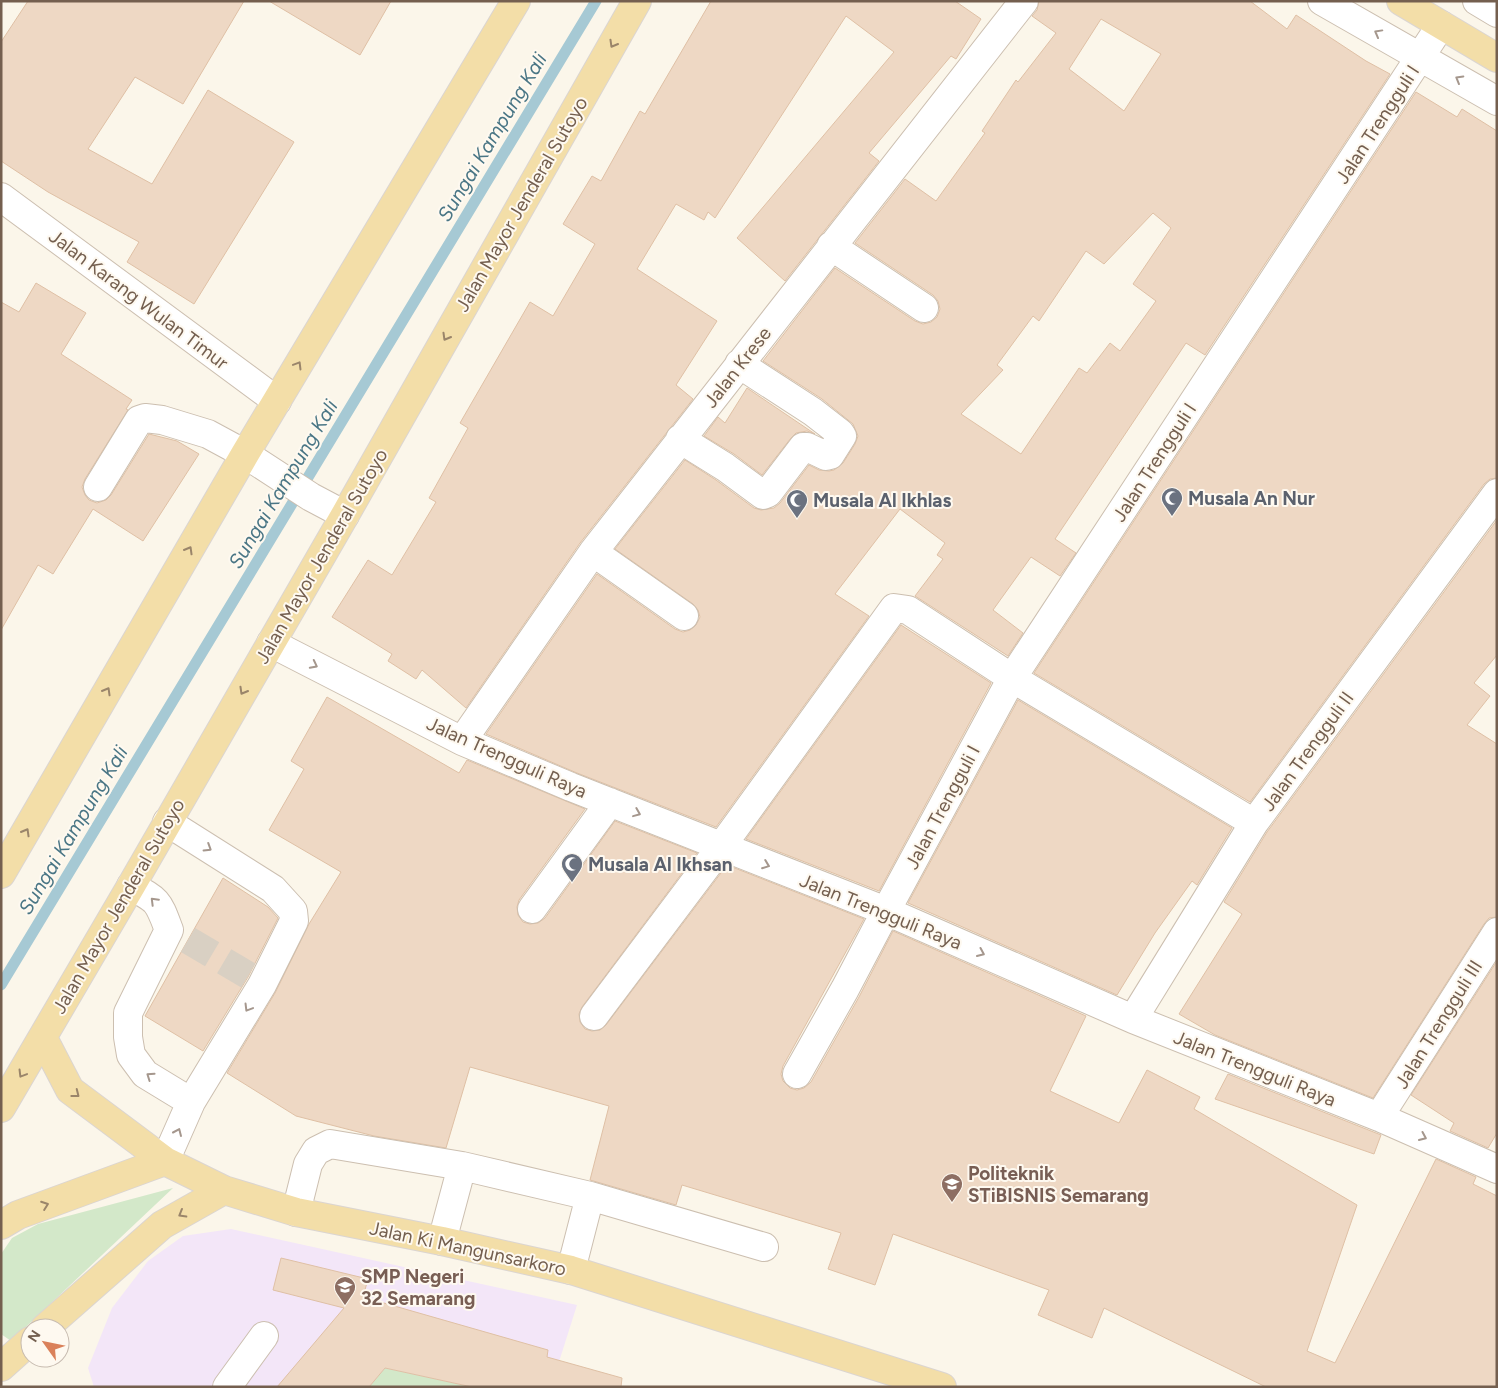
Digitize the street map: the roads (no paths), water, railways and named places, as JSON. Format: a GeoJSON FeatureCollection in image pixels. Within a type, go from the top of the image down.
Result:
{"type":"FeatureCollection","features":[{"type":"Feature","properties":{"kind":"main road"},"geometry":{"type":"LineString","coordinates":[[1,874],[245,454],[516,1]]}},
{"type":"Feature","properties":{"kind":"main road","name":"Jalan Mayor Jenderal Sutoyo"},"geometry":{"type":"LineString","coordinates":[[1,1108],[271,643],[637,1]]}},
{"type":"Feature","properties":{"kind":"main road"},"geometry":{"type":"LineString","coordinates":[[1402,1],[1497,58]]}},
{"type":"Feature","properties":{"kind":"main road","name":"Jalan Ki Mangunsarkoro"},"geometry":{"type":"LineString","coordinates":[[43,1038],[70,1090],[166,1161],[224,1190],[296,1212],[442,1240],[571,1270],[942,1387]]}},
{"type":"Feature","properties":{"kind":"main road"},"geometry":{"type":"LineString","coordinates":[[1,1225],[18,1215],[166,1161]]}},
{"type":"Feature","properties":{"kind":"main road"},"geometry":{"type":"LineString","coordinates":[[56,1318],[162,1225],[224,1190]]}},
{"type":"Feature","properties":{"kind":"main road"},"geometry":{"type":"LineString","coordinates":[[1,1367],[20,1350]]}},
{"type":"Feature","properties":{"kind":"main road"},"geometry":{"type":"LineString","coordinates":[[1,1382],[5,1387]]}},
{"type":"Feature","properties":{"kind":"street","name":"Jalan Krese"},"geometry":{"type":"LineString","coordinates":[[462,741],[593,552],[738,364],[1024,1]]}},
{"type":"Feature","properties":{"kind":"street"},"geometry":{"type":"LineString","coordinates":[[1322,1],[1497,101]]}},
{"type":"Feature","properties":{"kind":"street"},"geometry":{"type":"LineString","coordinates":[[1477,1],[1497,13]]}},
{"type":"Feature","properties":{"kind":"street","name":"Jalan Trengguli I"},"geometry":{"type":"LineString","coordinates":[[797,1074],[850,981],[1012,678],[1441,25]]}},
{"type":"Feature","properties":{"kind":"street","name":"Jalan Karang Wulan Timur"},"geometry":{"type":"LineString","coordinates":[[1,196],[277,401]]}},
{"type":"Feature","properties":{"kind":"street"},"geometry":{"type":"LineString","coordinates":[[831,246],[924,308]]}},
{"type":"Feature","properties":{"kind":"street"},"geometry":{"type":"LineString","coordinates":[[680,439],[763,494],[768,493],[803,446],[826,456],[830,455],[842,436],[840,432],[813,412],[738,364]]}},
{"type":"Feature","properties":{"kind":"street"},"geometry":{"type":"LineString","coordinates":[[98,488],[139,420],[145,418],[162,420],[208,434],[245,454],[311,497],[345,514]]}},
{"type":"Feature","properties":{"kind":"street","name":"Jalan Trengguli II"},"geometry":{"type":"LineString","coordinates":[[1133,1019],[1254,823],[1497,493]]}},
{"type":"Feature","properties":{"kind":"street"},"geometry":{"type":"LineString","coordinates":[[593,552],[684,616]]}},
{"type":"Feature","properties":{"kind":"street"},"geometry":{"type":"LineString","coordinates":[[594,1016],[721,847],[894,608],[908,610],[1012,678],[1254,823]]}},
{"type":"Feature","properties":{"kind":"street","name":"Jalan Trengguli Raya"},"geometry":{"type":"LineString","coordinates":[[271,643],[462,741],[721,847],[886,911],[1133,1019],[1378,1117],[1497,1169]]}},
{"type":"Feature","properties":{"kind":"street"},"geometry":{"type":"LineString","coordinates":[[532,909],[610,802]]}},
{"type":"Feature","properties":{"kind":"street"},"geometry":{"type":"LineString","coordinates":[[166,1161],[192,1102],[294,921],[293,910],[273,889],[167,822]]}},
{"type":"Feature","properties":{"kind":"street"},"geometry":{"type":"LineString","coordinates":[[131,886],[151,897],[159,905],[178,935],[128,1012],[128,1037],[131,1054],[145,1074],[192,1102]]}},
{"type":"Feature","properties":{"kind":"street","name":"Jalan Trengguli III"},"geometry":{"type":"LineString","coordinates":[[1378,1117],[1497,932]]}},
{"type":"Feature","properties":{"kind":"street"},"geometry":{"type":"LineString","coordinates":[[296,1212],[308,1164],[316,1151],[330,1144],[462,1166],[590,1196],[764,1247]]}},
{"type":"Feature","properties":{"kind":"street"},"geometry":{"type":"LineString","coordinates":[[442,1240],[462,1166]]}},
{"type":"Feature","properties":{"kind":"street"},"geometry":{"type":"LineString","coordinates":[[571,1270],[590,1196]]}},
{"type":"Feature","properties":{"kind":"street"},"geometry":{"type":"LineString","coordinates":[[227,1387],[264,1336]]}},
{"type":"Feature","properties":{"kind":"waterway","name":"Sungai Kampung Kali"},"geometry":{"type":"LineString","coordinates":[[1,985],[596,1]]}},
{"type":"Feature","properties":{"kind":"tunnel"},"geometry":{"type":"LineString","coordinates":[[188,940],[256,980]]}},
{"type":"Feature","properties":{"kind":"place","name":"Musala An Nur"},"geometry":{"type":"Point","coordinates":[1172,517]}},
{"type":"Feature","properties":{"kind":"place","name":"Musala Al Ikhlas"},"geometry":{"type":"Point","coordinates":[797,519]}},
{"type":"Feature","properties":{"kind":"place","name":"Musala Al Ikhsan"},"geometry":{"type":"Point","coordinates":[572,883]}},
{"type":"Feature","properties":{"kind":"place","name":"Politeknik STiBISNIS Semarang"},"geometry":{"type":"Point","coordinates":[952,1203]}},
{"type":"Feature","properties":{"kind":"place","name":"SMP Negeri 32 Semarang"},"geometry":{"type":"Point","coordinates":[345,1306]}}]}
